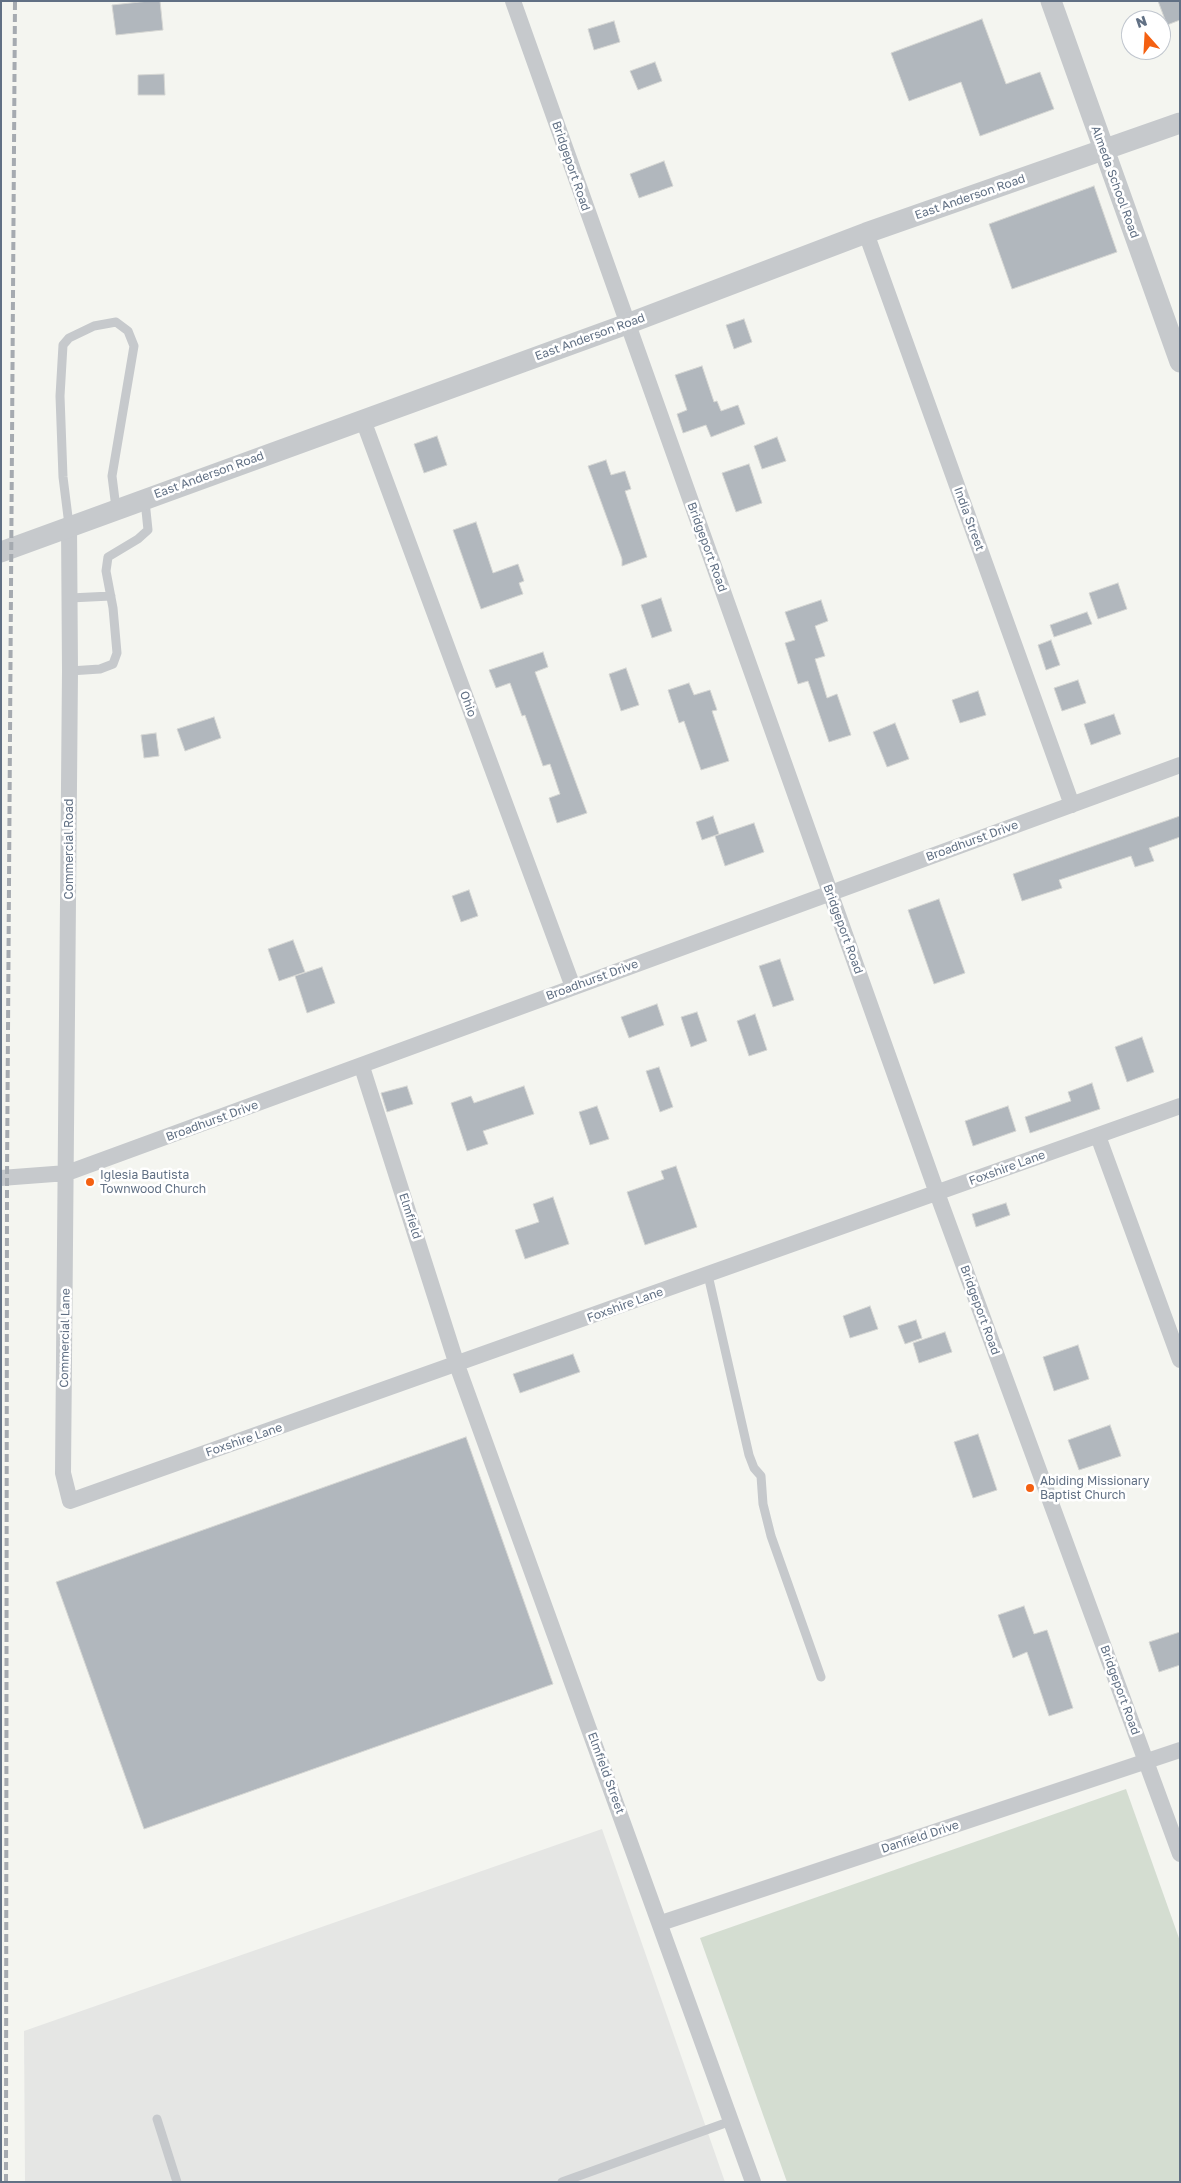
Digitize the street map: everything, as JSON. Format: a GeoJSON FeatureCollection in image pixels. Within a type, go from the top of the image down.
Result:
{"type":"FeatureCollection","features":[{"type":"Feature","properties":{"kind":"street","name":"Bridgeport Road"},"geometry":{"type":"LineString","coordinates":[[513,1],[937,1193],[1180,1854]]}},
{"type":"Feature","properties":{"kind":"street","name":"Almeda School Road"},"geometry":{"type":"LineString","coordinates":[[1051,1],[1180,362]]}},
{"type":"Feature","properties":{"kind":"street","name":"East Anderson Road"},"geometry":{"type":"LineString","coordinates":[[1,552],[69,525],[627,324],[866,233],[1180,123]]}},
{"type":"Feature","properties":{"kind":"street","name":"India Street"},"geometry":{"type":"LineString","coordinates":[[866,233],[1072,805]]}},
{"type":"Feature","properties":{"kind":"street","name":"Ohio"},"geometry":{"type":"LineString","coordinates":[[363,420],[573,987]]}},
{"type":"Feature","properties":{"kind":"street","name":"Commercial Road"},"geometry":{"type":"LineString","coordinates":[[67,1173],[69,525]]}},
{"type":"Feature","properties":{"kind":"street","name":"Broadhurst Drive"},"geometry":{"type":"LineString","coordinates":[[1,1178],[67,1173],[362,1067],[830,892],[1180,765]]}},
{"type":"Feature","properties":{"kind":"street","name":"Elmfield"},"geometry":{"type":"LineString","coordinates":[[362,1067],[457,1365]]}},
{"type":"Feature","properties":{"kind":"street","name":"Foxshire Lane"},"geometry":{"type":"LineString","coordinates":[[70,1502],[1180,1106]]}},
{"type":"Feature","properties":{"kind":"street"},"geometry":{"type":"LineString","coordinates":[[1098,1136],[1180,1360]]}},
{"type":"Feature","properties":{"kind":"street","name":"Commercial Lane"},"geometry":{"type":"LineString","coordinates":[[67,1173],[63,1473],[70,1502]]}},
{"type":"Feature","properties":{"kind":"street","name":"Elmfield Street"},"geometry":{"type":"LineString","coordinates":[[457,1365],[661,1923],[753,2182]]}},
{"type":"Feature","properties":{"kind":"street","name":"Danfield Drive"},"geometry":{"type":"LineString","coordinates":[[661,1923],[1180,1750]]}},
{"type":"Feature","properties":{"kind":"lane"},"geometry":{"type":"LineString","coordinates":[[69,525],[63,477],[60,396],[63,345],[69,338],[94,326],[116,322],[128,330],[134,346],[112,476],[116,508]]}},
{"type":"Feature","properties":{"kind":"lane"},"geometry":{"type":"LineString","coordinates":[[70,671],[100,669],[113,664],[117,653],[111,596],[106,571],[108,557],[138,539],[148,530],[144,498]]}},
{"type":"Feature","properties":{"kind":"lane"},"geometry":{"type":"LineString","coordinates":[[70,598],[111,596]]}},
{"type":"Feature","properties":{"kind":"lane"},"geometry":{"type":"LineString","coordinates":[[708,1275],[749,1455],[754,1468],[761,1476],[763,1504],[771,1536],[821,1677]]}},
{"type":"Feature","properties":{"kind":"lane"},"geometry":{"type":"LineString","coordinates":[[157,2119],[177,2182]]}},
{"type":"Feature","properties":{"kind":"lane"},"geometry":{"type":"LineString","coordinates":[[562,2182],[731,2121]]}},
{"type":"Feature","properties":{"kind":"shaded area"},"geometry":{"type":"Polygon","coordinates":[[[1126,1789],[1180,1941],[1180,2182],[787,2182],[700,1938],[1126,1789]]]}},
{"type":"Feature","properties":{"kind":"shaded area"},"geometry":{"type":"Polygon","coordinates":[[[602,1829],[725,2182],[25,2182],[24,2031],[602,1829]]]}},
{"type":"Feature","properties":{"kind":"building"},"geometry":{"type":"Polygon","coordinates":[[[160,1],[163,30],[116,35],[112,5],[160,1]]]}},
{"type":"Feature","properties":{"kind":"building"},"geometry":{"type":"Polygon","coordinates":[[[1158,1],[1180,1],[1180,20],[1171,23],[1171,10],[1161,10],[1158,1]]]}},
{"type":"Feature","properties":{"kind":"building"},"geometry":{"type":"Polygon","coordinates":[[[982,19],[1006,84],[1040,72],[1054,109],[980,136],[961,82],[909,101],[891,53],[982,19]]]}},
{"type":"Feature","properties":{"kind":"building"},"geometry":{"type":"Polygon","coordinates":[[[614,21],[620,42],[594,50],[588,29],[614,21]]]}},
{"type":"Feature","properties":{"kind":"building"},"geometry":{"type":"Polygon","coordinates":[[[655,62],[662,81],[638,90],[630,71],[655,62]]]}},
{"type":"Feature","properties":{"kind":"building"},"geometry":{"type":"Polygon","coordinates":[[[164,74],[165,95],[138,95],[138,75],[164,74]]]}},
{"type":"Feature","properties":{"kind":"building"},"geometry":{"type":"Polygon","coordinates":[[[664,161],[673,186],[639,198],[630,174],[664,161]]]}},
{"type":"Feature","properties":{"kind":"building"},"geometry":{"type":"Polygon","coordinates":[[[1094,186],[1117,252],[1012,289],[989,224],[1094,186]]]}},
{"type":"Feature","properties":{"kind":"building"},"geometry":{"type":"Polygon","coordinates":[[[744,319],[752,342],[734,349],[726,325],[744,319]]]}},
{"type":"Feature","properties":{"kind":"building"},"geometry":{"type":"Polygon","coordinates":[[[702,366],[714,402],[717,401],[721,411],[738,405],[745,424],[711,437],[706,425],[683,433],[677,414],[687,410],[675,375],[702,366]]]}},
{"type":"Feature","properties":{"kind":"building"},"geometry":{"type":"Polygon","coordinates":[[[437,436],[447,465],[424,473],[414,444],[437,436]]]}},
{"type":"Feature","properties":{"kind":"building"},"geometry":{"type":"Polygon","coordinates":[[[777,437],[786,461],[762,469],[754,446],[777,437]]]}},
{"type":"Feature","properties":{"kind":"building"},"geometry":{"type":"Polygon","coordinates":[[[606,460],[611,475],[625,471],[631,489],[625,491],[647,557],[622,566],[622,559],[588,466],[606,460]]]}},
{"type":"Feature","properties":{"kind":"building"},"geometry":{"type":"Polygon","coordinates":[[[749,464],[762,503],[736,512],[722,473],[749,464]]]}},
{"type":"Feature","properties":{"kind":"building"},"geometry":{"type":"Polygon","coordinates":[[[476,522],[493,573],[518,564],[524,581],[519,583],[523,594],[481,609],[453,530],[476,522]]]}},
{"type":"Feature","properties":{"kind":"building"},"geometry":{"type":"Polygon","coordinates":[[[1118,583],[1127,609],[1098,619],[1089,593],[1118,583]]]}},
{"type":"Feature","properties":{"kind":"building"},"geometry":{"type":"Polygon","coordinates":[[[661,598],[672,631],[652,638],[641,605],[661,598]]]}},
{"type":"Feature","properties":{"kind":"building"},"geometry":{"type":"Polygon","coordinates":[[[821,600],[828,621],[815,626],[825,656],[815,659],[827,698],[837,694],[851,735],[829,742],[808,681],[798,684],[785,643],[795,640],[785,612],[821,600]]]}},
{"type":"Feature","properties":{"kind":"building"},"geometry":{"type":"Polygon","coordinates":[[[1087,612],[1092,624],[1054,637],[1050,625],[1087,612]]]}},
{"type":"Feature","properties":{"kind":"building"},"geometry":{"type":"Polygon","coordinates":[[[1051,640],[1060,665],[1046,670],[1038,645],[1051,640]]]}},
{"type":"Feature","properties":{"kind":"building"},"geometry":{"type":"Polygon","coordinates":[[[543,652],[548,667],[535,672],[587,813],[557,823],[549,798],[560,794],[550,764],[543,766],[525,715],[522,716],[510,683],[496,688],[489,670],[543,652]]]}},
{"type":"Feature","properties":{"kind":"building"},"geometry":{"type":"Polygon","coordinates":[[[626,668],[639,705],[621,711],[609,674],[626,668]]]}},
{"type":"Feature","properties":{"kind":"building"},"geometry":{"type":"Polygon","coordinates":[[[1078,680],[1086,703],[1062,711],[1054,688],[1078,680]]]}},
{"type":"Feature","properties":{"kind":"building"},"geometry":{"type":"Polygon","coordinates":[[[689,683],[694,695],[710,690],[717,710],[712,711],[729,761],[701,770],[684,721],[679,723],[668,690],[689,683]]]}},
{"type":"Feature","properties":{"kind":"building"},"geometry":{"type":"Polygon","coordinates":[[[978,691],[986,715],[960,723],[952,700],[978,691]]]}},
{"type":"Feature","properties":{"kind":"building"},"geometry":{"type":"Polygon","coordinates":[[[1114,714],[1121,734],[1091,745],[1084,724],[1114,714]]]}},
{"type":"Feature","properties":{"kind":"building"},"geometry":{"type":"Polygon","coordinates":[[[214,717],[221,738],[185,751],[177,729],[214,717]]]}},
{"type":"Feature","properties":{"kind":"building"},"geometry":{"type":"Polygon","coordinates":[[[895,723],[909,759],[887,767],[873,732],[895,723]]]}},
{"type":"Feature","properties":{"kind":"building"},"geometry":{"type":"Polygon","coordinates":[[[156,733],[159,756],[144,758],[141,735],[156,733]]]}},
{"type":"Feature","properties":{"kind":"building"},"geometry":{"type":"Polygon","coordinates":[[[713,816],[719,834],[702,840],[696,822],[713,816]]]}},
{"type":"Feature","properties":{"kind":"building"},"geometry":{"type":"Polygon","coordinates":[[[1180,816],[1180,837],[1149,848],[1154,861],[1135,867],[1131,856],[1059,880],[1062,888],[1022,901],[1013,874],[1180,816]]]}},
{"type":"Feature","properties":{"kind":"building"},"geometry":{"type":"Polygon","coordinates":[[[754,823],[764,852],[725,866],[715,836],[754,823]]]}},
{"type":"Feature","properties":{"kind":"building"},"geometry":{"type":"Polygon","coordinates":[[[469,890],[478,916],[461,922],[452,896],[469,890]]]}},
{"type":"Feature","properties":{"kind":"building"},"geometry":{"type":"Polygon","coordinates":[[[939,899],[965,973],[934,984],[908,910],[939,899]]]}},
{"type":"Feature","properties":{"kind":"building"},"geometry":{"type":"Polygon","coordinates":[[[293,940],[305,972],[279,981],[268,949],[293,940]]]}},
{"type":"Feature","properties":{"kind":"building"},"geometry":{"type":"Polygon","coordinates":[[[780,959],[794,1000],[773,1007],[759,966],[780,959]]]}},
{"type":"Feature","properties":{"kind":"building"},"geometry":{"type":"Polygon","coordinates":[[[322,967],[335,1003],[307,1013],[295,976],[322,967]]]}},
{"type":"Feature","properties":{"kind":"building"},"geometry":{"type":"Polygon","coordinates":[[[657,1004],[664,1025],[629,1038],[621,1017],[657,1004]]]}},
{"type":"Feature","properties":{"kind":"building"},"geometry":{"type":"Polygon","coordinates":[[[697,1012],[707,1041],[691,1047],[681,1017],[697,1012]]]}},
{"type":"Feature","properties":{"kind":"building"},"geometry":{"type":"Polygon","coordinates":[[[755,1014],[767,1050],[749,1056],[737,1021],[755,1014]]]}},
{"type":"Feature","properties":{"kind":"building"},"geometry":{"type":"Polygon","coordinates":[[[1142,1037],[1154,1072],[1127,1082],[1115,1047],[1142,1037]]]}},
{"type":"Feature","properties":{"kind":"building"},"geometry":{"type":"Polygon","coordinates":[[[659,1067],[673,1107],[660,1112],[646,1071],[659,1067]]]}},
{"type":"Feature","properties":{"kind":"building"},"geometry":{"type":"Polygon","coordinates":[[[1092,1083],[1100,1109],[1030,1133],[1025,1117],[1071,1101],[1068,1092],[1092,1083]]]}},
{"type":"Feature","properties":{"kind":"building"},"geometry":{"type":"Polygon","coordinates":[[[407,1086],[413,1104],[387,1112],[381,1093],[407,1086]]]}},
{"type":"Feature","properties":{"kind":"building"},"geometry":{"type":"Polygon","coordinates":[[[524,1086],[534,1114],[483,1131],[488,1144],[467,1151],[451,1103],[471,1096],[474,1103],[524,1086]]]}},
{"type":"Feature","properties":{"kind":"building"},"geometry":{"type":"Polygon","coordinates":[[[597,1106],[609,1139],[590,1145],[579,1112],[597,1106]]]}},
{"type":"Feature","properties":{"kind":"building"},"geometry":{"type":"Polygon","coordinates":[[[1008,1106],[1016,1131],[973,1146],[965,1121],[1008,1106]]]}},
{"type":"Feature","properties":{"kind":"building"},"geometry":{"type":"Polygon","coordinates":[[[676,1166],[697,1227],[645,1245],[627,1192],[664,1179],[661,1171],[676,1166]]]}},
{"type":"Feature","properties":{"kind":"building"},"geometry":{"type":"Polygon","coordinates":[[[553,1197],[569,1244],[525,1259],[515,1230],[539,1222],[533,1204],[553,1197]]]}},
{"type":"Feature","properties":{"kind":"building"},"geometry":{"type":"Polygon","coordinates":[[[1006,1203],[1010,1215],[976,1227],[972,1214],[1006,1203]]]}},
{"type":"Feature","properties":{"kind":"building"},"geometry":{"type":"Polygon","coordinates":[[[870,1306],[878,1329],[850,1338],[843,1316],[870,1306]]]}},
{"type":"Feature","properties":{"kind":"building"},"geometry":{"type":"Polygon","coordinates":[[[916,1320],[922,1338],[905,1344],[898,1326],[916,1320]]]}},
{"type":"Feature","properties":{"kind":"building"},"geometry":{"type":"Polygon","coordinates":[[[945,1332],[952,1352],[919,1363],[913,1343],[945,1332]]]}},
{"type":"Feature","properties":{"kind":"building"},"geometry":{"type":"Polygon","coordinates":[[[1078,1345],[1089,1379],[1054,1391],[1043,1357],[1078,1345]]]}},
{"type":"Feature","properties":{"kind":"building"},"geometry":{"type":"Polygon","coordinates":[[[573,1354],[580,1372],[520,1393],[513,1374],[573,1354]]]}},
{"type":"Feature","properties":{"kind":"building"},"geometry":{"type":"Polygon","coordinates":[[[1110,1425],[1121,1456],[1079,1470],[1068,1440],[1110,1425]]]}},
{"type":"Feature","properties":{"kind":"building"},"geometry":{"type":"Polygon","coordinates":[[[978,1434],[997,1490],[973,1498],[954,1442],[978,1434]]]}},
{"type":"Feature","properties":{"kind":"building"},"geometry":{"type":"Polygon","coordinates":[[[466,1437],[553,1684],[144,1829],[56,1582],[466,1437]]]}},
{"type":"Feature","properties":{"kind":"building"},"geometry":{"type":"Polygon","coordinates":[[[1024,1606],[1034,1634],[1047,1630],[1073,1708],[1049,1716],[1027,1652],[1013,1658],[998,1615],[1024,1606]]]}},
{"type":"Feature","properties":{"kind":"building"},"geometry":{"type":"Polygon","coordinates":[[[1180,1632],[1180,1665],[1159,1672],[1149,1642],[1180,1632]]]}},
{"type":"Feature","properties":{"kind":"railway"},"geometry":{"type":"LineString","coordinates":[[6,2182],[7,1178],[15,1]]}},
{"type":"Feature","properties":{"kind":"place","name":"Iglesia Bautista Townwood Church"},"geometry":{"type":"Point","coordinates":[90,1182]}},
{"type":"Feature","properties":{"kind":"place","name":"Abiding Missionary Baptist Church"},"geometry":{"type":"Point","coordinates":[1030,1488]}}]}
